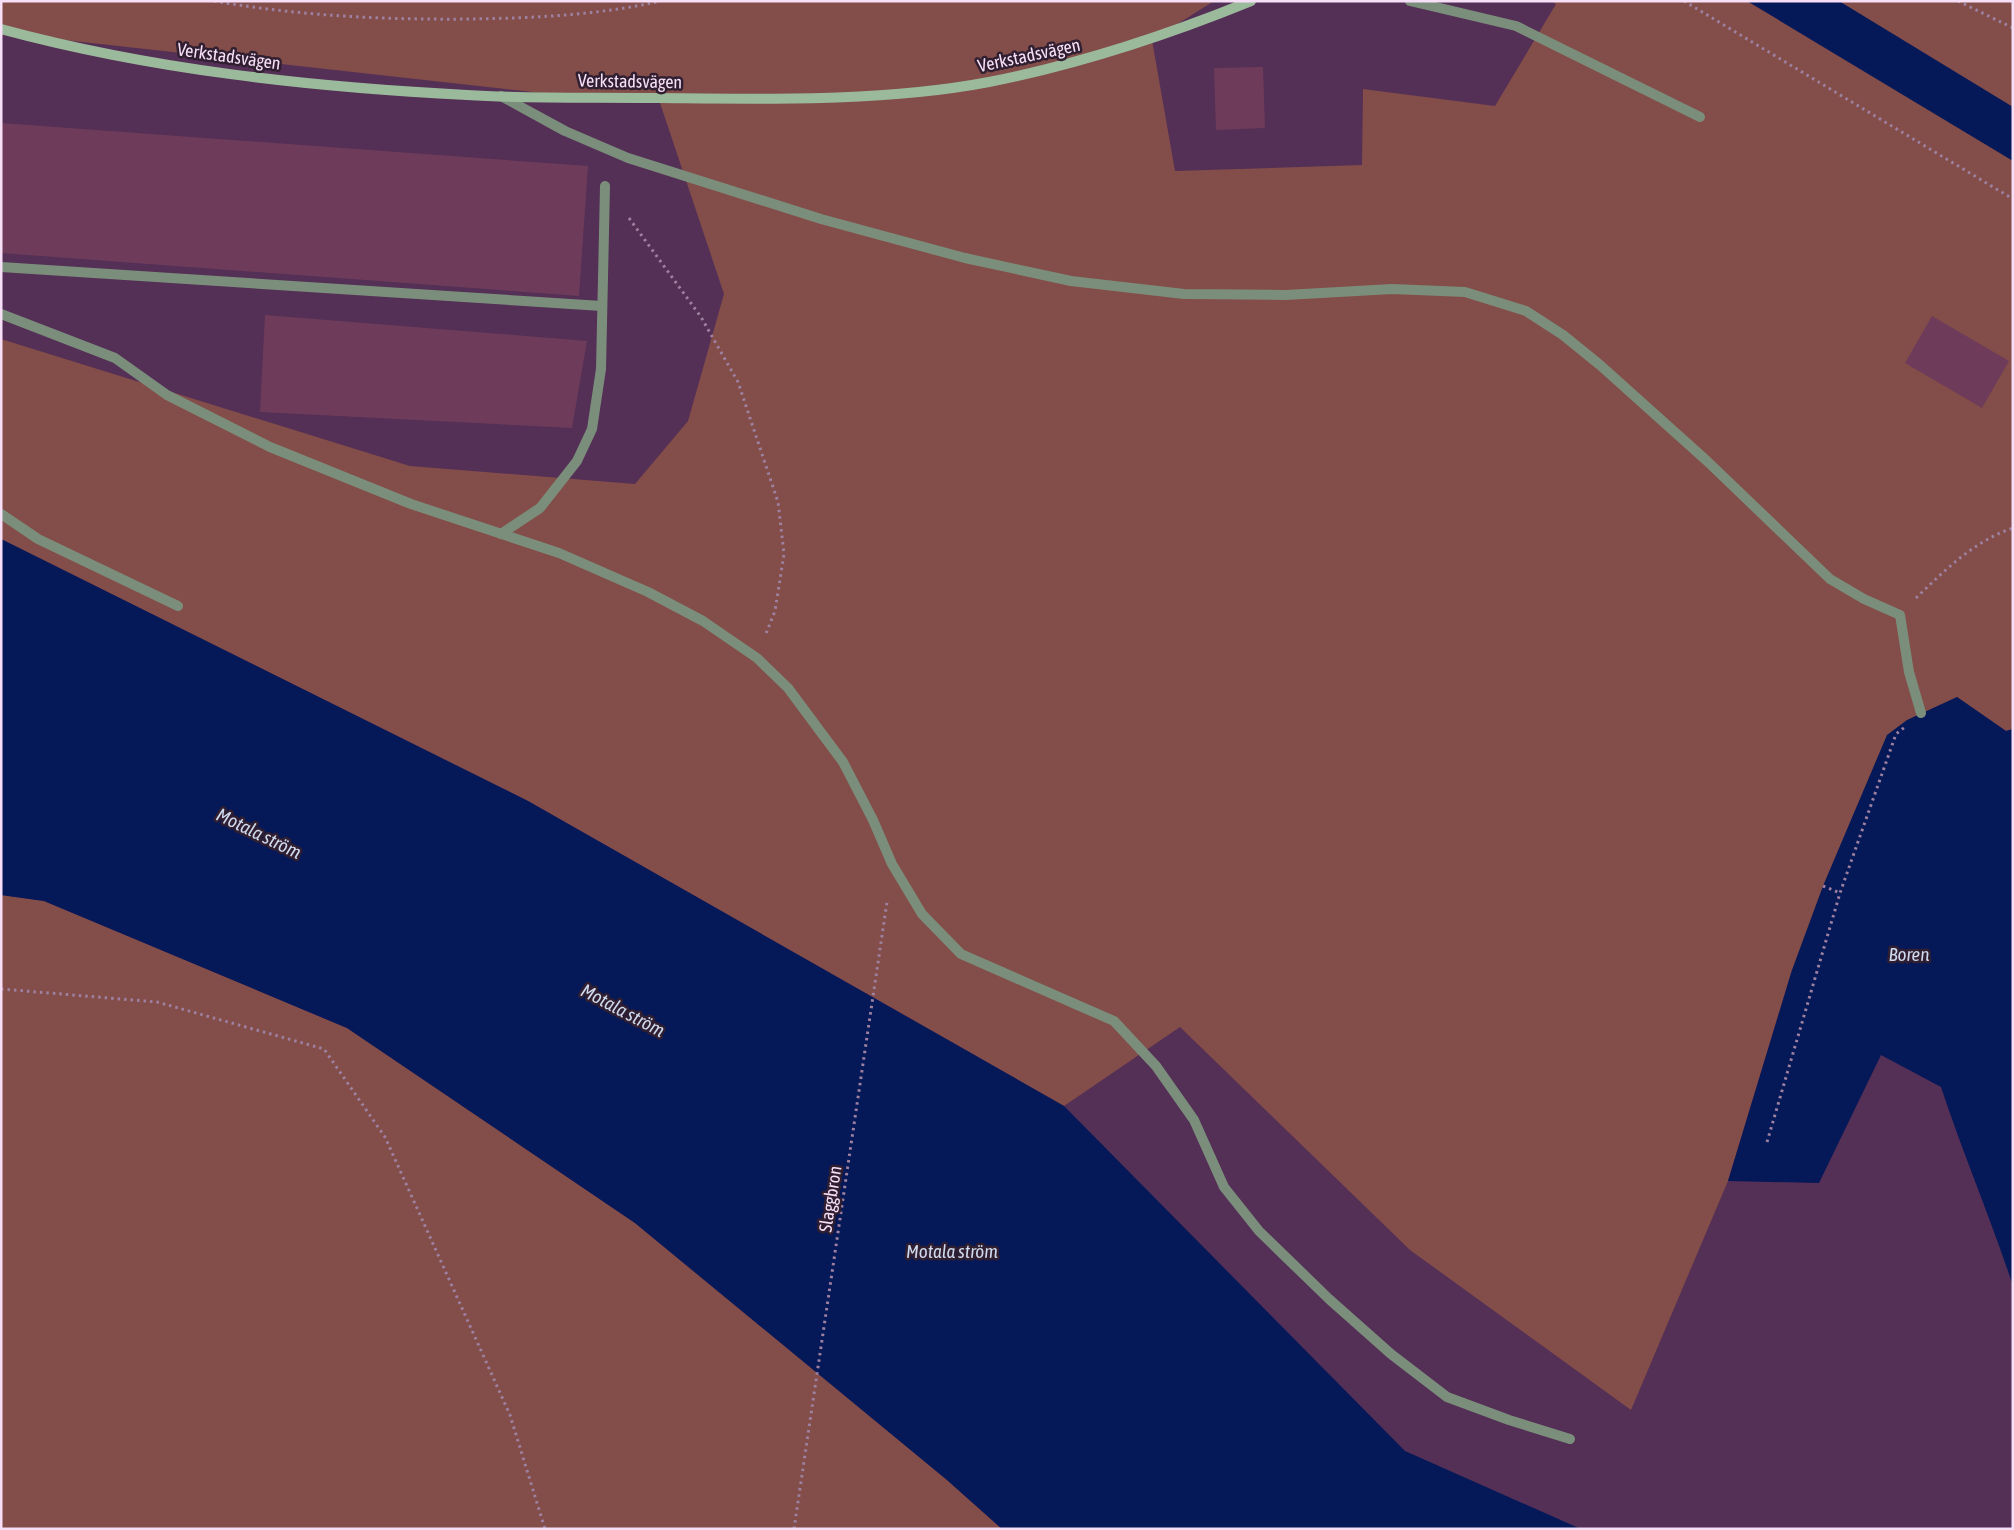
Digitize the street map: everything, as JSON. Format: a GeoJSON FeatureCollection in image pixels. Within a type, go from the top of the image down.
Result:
{"type":"FeatureCollection","features":[{"type":"Feature","properties":{"kind":"street","name":"Verkstadsvägen"},"geometry":{"type":"LineString","coordinates":[[1,29],[82,47],[224,74],[308,84],[500,96],[722,98],[885,95],[988,82],[1078,62],[1176,31],[1251,1]]}},
{"type":"Feature","properties":{"kind":"lane"},"geometry":{"type":"LineString","coordinates":[[1410,1],[1516,26],[1700,117]]}},
{"type":"Feature","properties":{"kind":"lane"},"geometry":{"type":"LineString","coordinates":[[500,96],[565,130],[628,158],[821,218],[966,258],[1042,275],[1071,281],[1184,294],[1286,295],[1392,289],[1465,292],[1526,311],[1563,335],[1600,365],[1706,461],[1830,579],[1864,599],[1900,614],[1909,672],[1921,713]]}},
{"type":"Feature","properties":{"kind":"lane"},"geometry":{"type":"LineString","coordinates":[[501,534],[540,508],[577,461],[592,428],[601,369],[605,186]]}},
{"type":"Feature","properties":{"kind":"lane"},"geometry":{"type":"LineString","coordinates":[[1,268],[602,306]]}},
{"type":"Feature","properties":{"kind":"lane"},"geometry":{"type":"LineString","coordinates":[[1,314],[115,358],[167,395],[270,447],[411,504],[559,554],[648,592],[703,621],[756,658],[788,688],[843,762],[873,820],[892,864],[922,914],[960,954],[1114,1021],[1156,1066],[1194,1120],[1224,1187],[1259,1230],[1329,1299],[1391,1354],[1447,1397],[1509,1420],[1570,1439]]}},
{"type":"Feature","properties":{"kind":"lane"},"geometry":{"type":"LineString","coordinates":[[1,514],[38,539],[178,606]]}},
{"type":"Feature","properties":{"kind":"path"},"geometry":{"type":"LineString","coordinates":[[214,1],[268,10],[389,20],[534,18],[624,10],[661,1]]}},
{"type":"Feature","properties":{"kind":"path"},"geometry":{"type":"LineString","coordinates":[[1684,1],[2013,199]]}},
{"type":"Feature","properties":{"kind":"path"},"geometry":{"type":"LineString","coordinates":[[1958,1],[2013,28]]}},
{"type":"Feature","properties":{"kind":"path"},"geometry":{"type":"LineString","coordinates":[[605,186],[701,317],[738,382],[778,502],[784,554],[775,611],[756,658]]}},
{"type":"Feature","properties":{"kind":"path"},"geometry":{"type":"LineString","coordinates":[[1900,614],[1942,573],[1969,551],[1994,534],[2013,528]]}},
{"type":"Feature","properties":{"kind":"path"},"geometry":{"type":"LineString","coordinates":[[1767,1142],[1840,893],[1896,734],[1921,713]]}},
{"type":"Feature","properties":{"kind":"path"},"geometry":{"type":"LineString","coordinates":[[1823,886],[1840,893]]}},
{"type":"Feature","properties":{"kind":"path","name":"Slaggbron"},"geometry":{"type":"LineString","coordinates":[[794,1529],[884,937]]}},
{"type":"Feature","properties":{"kind":"path"},"geometry":{"type":"LineString","coordinates":[[1,989],[158,1002],[324,1049],[385,1137],[510,1415],[545,1529]]}},
{"type":"Feature","properties":{"kind":"shaded area"},"geometry":{"type":"Polygon","coordinates":[[[1,1],[1214,1],[1152,40],[1175,171],[1362,165],[1363,89],[1495,106],[1556,4],[1551,1],[2013,1],[2013,729],[2006,731],[1957,697],[1792,970],[1728,1181],[1631,1410],[1410,1250],[1180,1027],[1064,1106],[528,801],[1,539],[1,339],[410,466],[635,484],[688,421],[724,294],[658,97],[586,98],[1,33],[1,1]]]}},
{"type":"Feature","properties":{"kind":"shaded area"},"geometry":{"type":"Polygon","coordinates":[[[1,895],[44,901],[347,1028],[635,1223],[947,1480],[1002,1529],[1,1529],[1,895]]]}},
{"type":"Feature","properties":{"kind":"water"},"geometry":{"type":"Polygon","coordinates":[[[1747,1],[1839,1],[2013,107],[2013,161],[1747,1]]]}},
{"type":"Feature","properties":{"kind":"water","name":"Motala ström"},"geometry":{"type":"Polygon","coordinates":[[[1,539],[528,801],[1064,1106],[1405,1451],[1581,1529],[1002,1529],[947,1480],[635,1223],[347,1028],[44,901],[1,895],[1,539]]]}},
{"type":"Feature","properties":{"kind":"water","name":"Boren"},"geometry":{"type":"Polygon","coordinates":[[[1957,697],[2006,731],[2013,729],[2013,1286],[1941,1087],[1881,1055],[1819,1183],[1728,1181],[1792,970],[1823,886],[1887,735],[1907,720],[1957,697]]]}},
{"type":"Feature","properties":{"kind":"building"},"geometry":{"type":"Polygon","coordinates":[[[1263,67],[1265,128],[1216,130],[1214,68],[1263,67]]]}},
{"type":"Feature","properties":{"kind":"building"},"geometry":{"type":"Polygon","coordinates":[[[1,123],[588,166],[579,296],[1,253],[1,123]]]}},
{"type":"Feature","properties":{"kind":"building"},"geometry":{"type":"Polygon","coordinates":[[[265,315],[587,341],[572,428],[260,412],[265,315]]]}},
{"type":"Feature","properties":{"kind":"building"},"geometry":{"type":"Polygon","coordinates":[[[1932,316],[2009,361],[1982,408],[1905,363],[1932,316]]]}}]}
